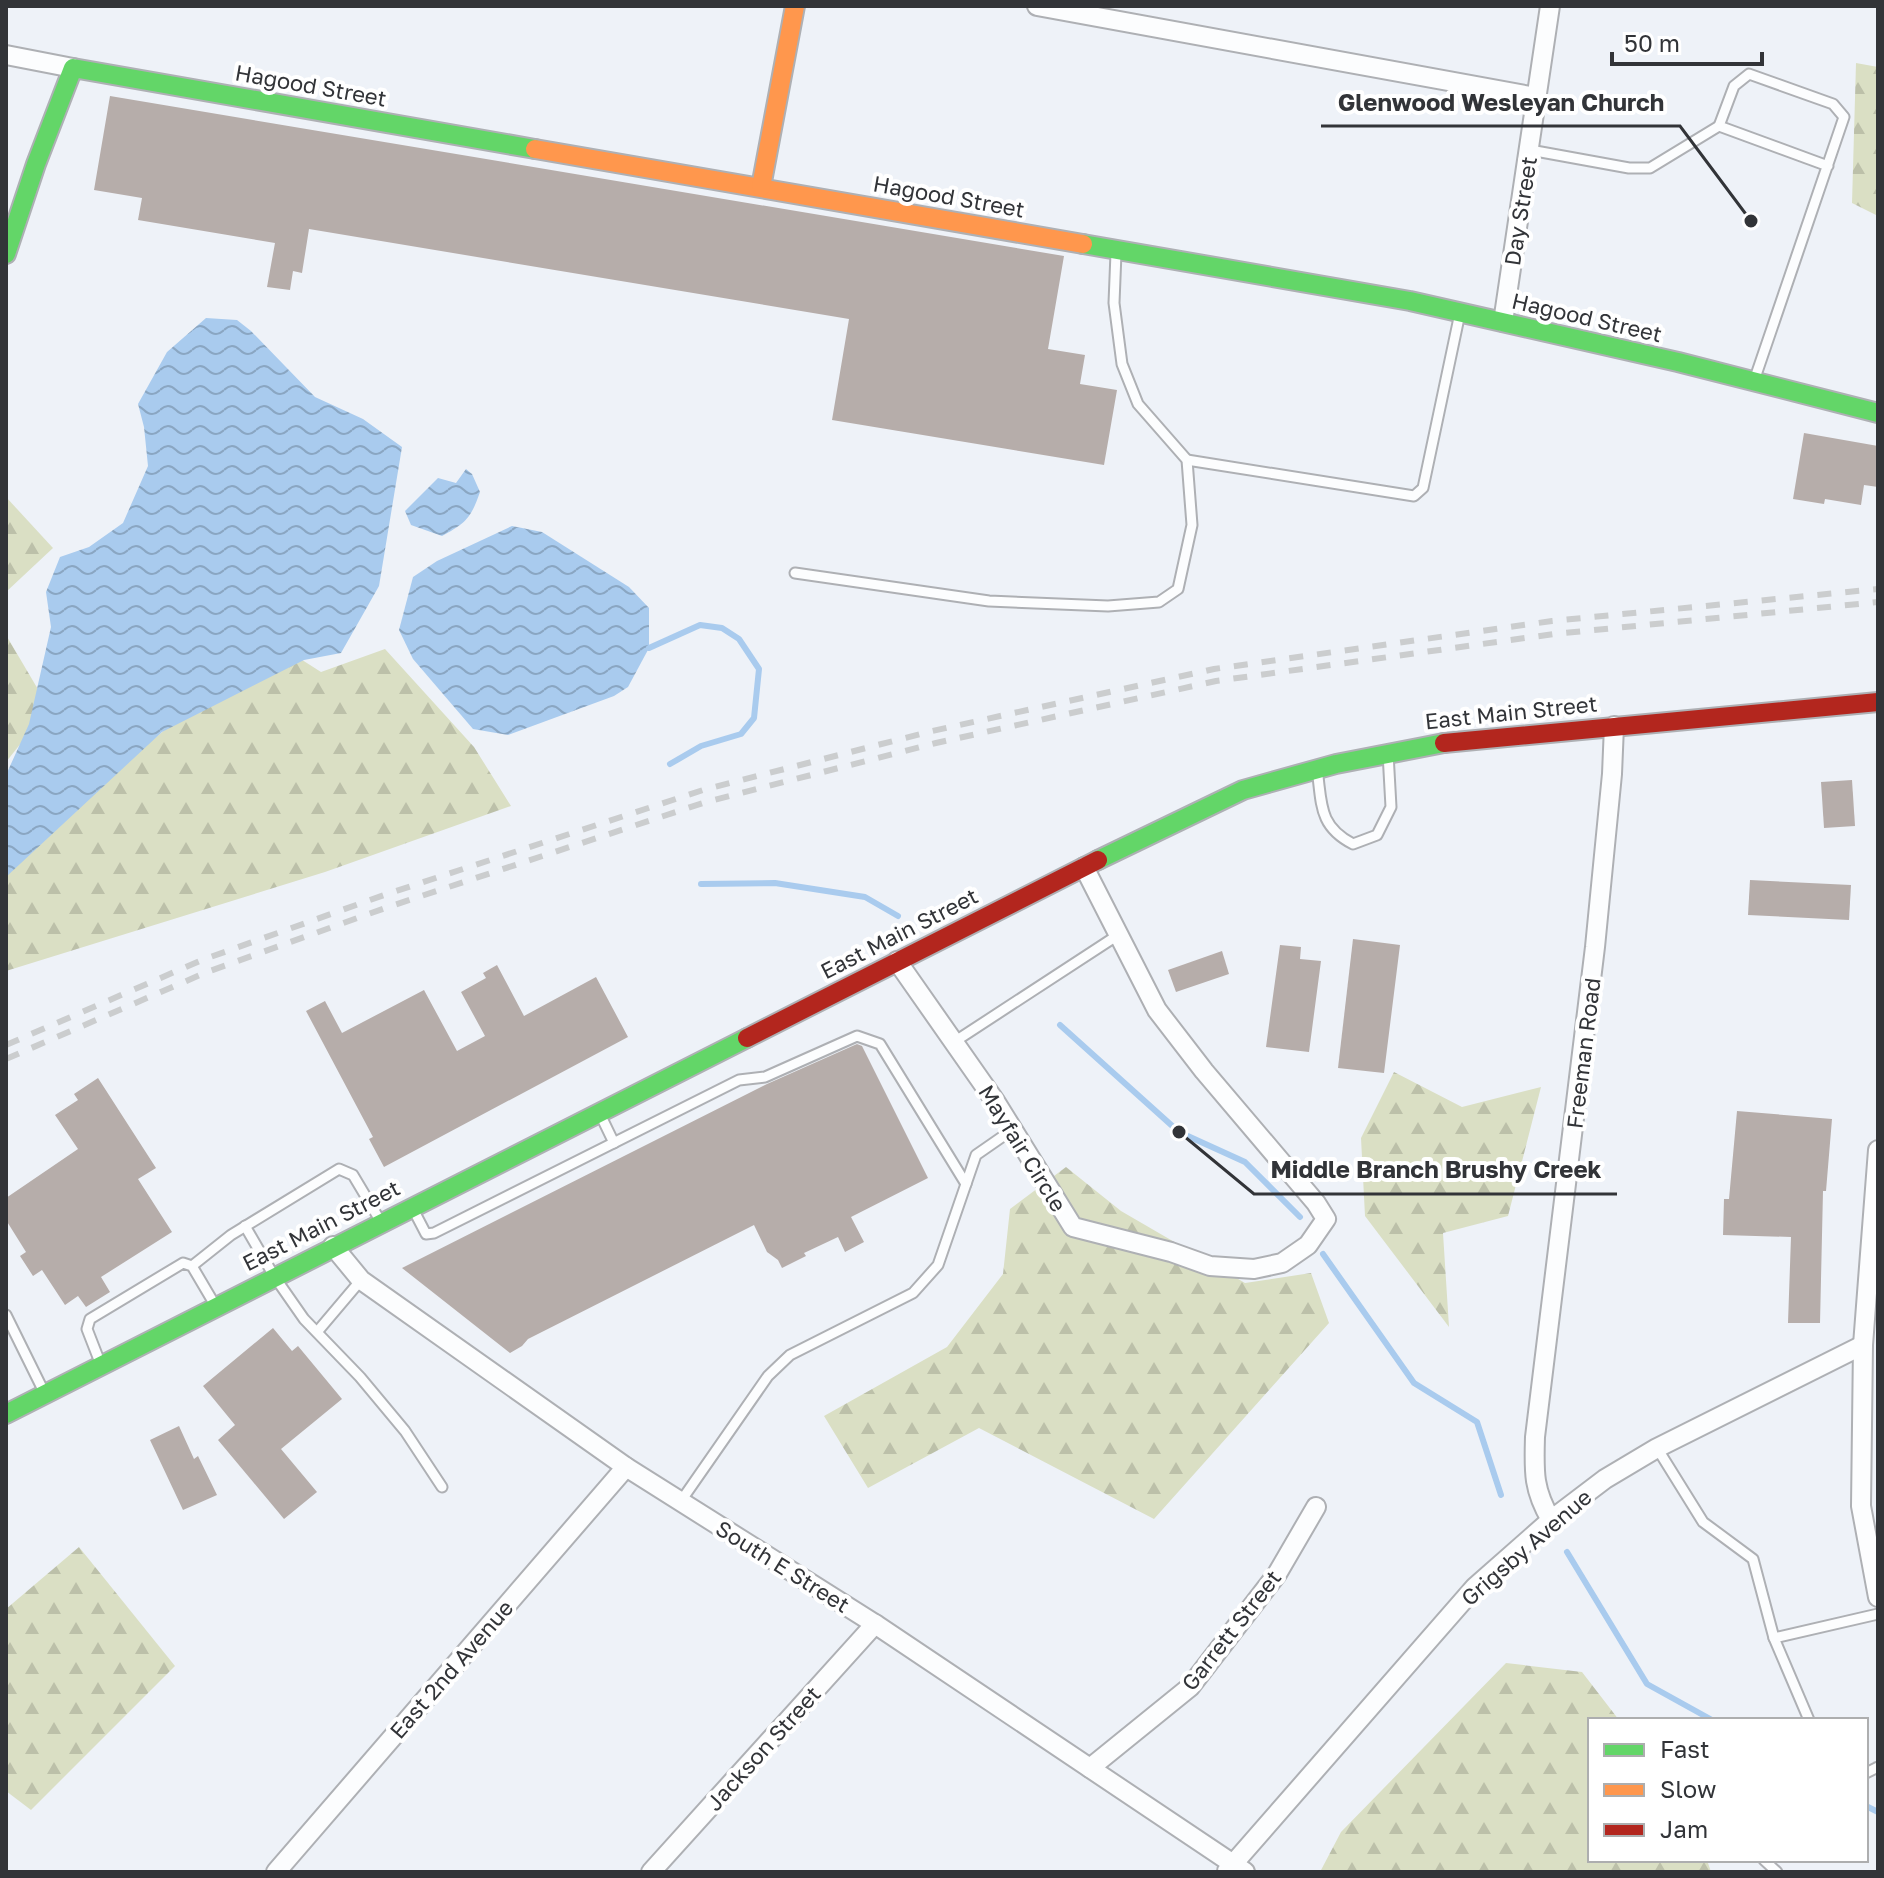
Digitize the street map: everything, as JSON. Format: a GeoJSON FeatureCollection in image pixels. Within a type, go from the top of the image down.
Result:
{"type":"FeatureCollection","features":[{"type":"Feature","properties":{"kind":"street"},"geometry":{"type":"LineString","coordinates":[[761,187],[795,6]]}},
{"type":"Feature","properties":{"kind":"street"},"geometry":{"type":"LineString","coordinates":[[1037,6],[1536,97]]}},
{"type":"Feature","properties":{"kind":"street","name":"Day Street"},"geometry":{"type":"LineString","coordinates":[[1503,322],[1550,6]]}},
{"type":"Feature","properties":{"kind":"street","name":"Hagood Street"},"geometry":{"type":"LineString","coordinates":[[6,55],[1410,301],[1878,413]]}},
{"type":"Feature","properties":{"kind":"street"},"geometry":{"type":"LineString","coordinates":[[6,254],[73,68]]}},
{"type":"Feature","properties":{"kind":"street","name":"East Main Street"},"geometry":{"type":"LineString","coordinates":[[6,1414],[897,961],[1219,800],[1253,786],[1388,752],[1472,739],[1878,702]]}},
{"type":"Feature","properties":{"kind":"street","name":"Freeman Road"},"geometry":{"type":"LineString","coordinates":[[1551,1520],[1534,1481],[1535,1437],[1585,1035],[1607,827],[1614,726]]}},
{"type":"Feature","properties":{"kind":"street","name":"Mayfair Circle"},"geometry":{"type":"LineString","coordinates":[[897,961],[954,1042],[1073,1227],[1171,1252],[1210,1266],[1254,1269],[1282,1263],[1308,1245],[1326,1219],[1157,1010],[1084,867]]}},
{"type":"Feature","properties":{"kind":"street"},"geometry":{"type":"LineString","coordinates":[[1878,1150],[1861,1506],[1878,1597]]}},
{"type":"Feature","properties":{"kind":"street","name":"South E Street"},"geometry":{"type":"LineString","coordinates":[[333,1246],[361,1280],[626,1467],[875,1624],[1235,1869]]}},
{"type":"Feature","properties":{"kind":"street","name":"Grigsby Avenue"},"geometry":{"type":"LineString","coordinates":[[1235,1869],[1475,1587],[1551,1520],[1605,1479],[1657,1448],[1870,1343]]}},
{"type":"Feature","properties":{"kind":"street","name":"East 2nd Avenue"},"geometry":{"type":"LineString","coordinates":[[276,1872],[626,1467]]}},
{"type":"Feature","properties":{"kind":"street","name":"Garrett Street"},"geometry":{"type":"LineString","coordinates":[[1090,1768],[1190,1687],[1277,1574],[1316,1507]]}},
{"type":"Feature","properties":{"kind":"street","name":"Jackson Street"},"geometry":{"type":"LineString","coordinates":[[651,1872],[875,1624]]}},
{"type":"Feature","properties":{"kind":"lane"},"geometry":{"type":"LineString","coordinates":[[1530,150],[1629,168],[1650,168],[1719,126],[1734,86],[1749,74],[1833,104],[1844,117],[1754,382]]}},
{"type":"Feature","properties":{"kind":"lane"},"geometry":{"type":"LineString","coordinates":[[1719,126],[1828,166]]}},
{"type":"Feature","properties":{"kind":"lane"},"geometry":{"type":"LineString","coordinates":[[795,573],[989,601],[1108,606],[1159,602],[1178,589],[1192,525],[1187,460],[1138,404],[1122,364],[1114,303],[1117,250]]}},
{"type":"Feature","properties":{"kind":"lane"},"geometry":{"type":"LineString","coordinates":[[1187,460],[1414,496],[1423,488],[1461,313]]}},
{"type":"Feature","properties":{"kind":"lane"},"geometry":{"type":"LineString","coordinates":[[1317,769],[1323,813],[1336,835],[1353,844],[1377,835],[1391,807],[1388,752]]}},
{"type":"Feature","properties":{"kind":"lane"},"geometry":{"type":"LineString","coordinates":[[954,1042],[1118,935]]}},
{"type":"Feature","properties":{"kind":"lane"},"geometry":{"type":"LineString","coordinates":[[411,1206],[426,1234],[434,1233],[739,1080],[765,1077],[857,1036],[880,1044],[966,1184]]}},
{"type":"Feature","properties":{"kind":"lane"},"geometry":{"type":"LineString","coordinates":[[599,1112],[614,1143]]}},
{"type":"Feature","properties":{"kind":"lane"},"geometry":{"type":"LineString","coordinates":[[681,1501],[768,1376],[790,1355],[913,1293],[938,1265],[976,1155],[1012,1130]]}},
{"type":"Feature","properties":{"kind":"lane"},"geometry":{"type":"LineString","coordinates":[[192,1266],[245,1226],[339,1169],[353,1175],[381,1222]]}},
{"type":"Feature","properties":{"kind":"lane"},"geometry":{"type":"LineString","coordinates":[[245,1226],[304,1319],[360,1377],[405,1431],[442,1487]]}},
{"type":"Feature","properties":{"kind":"lane"},"geometry":{"type":"LineString","coordinates":[[101,1365],[87,1329],[90,1319],[183,1263],[192,1266],[216,1306]]}},
{"type":"Feature","properties":{"kind":"lane"},"geometry":{"type":"LineString","coordinates":[[317,1332],[361,1280]]}},
{"type":"Feature","properties":{"kind":"lane"},"geometry":{"type":"LineString","coordinates":[[6,1315],[45,1394]]}},
{"type":"Feature","properties":{"kind":"lane"},"geometry":{"type":"LineString","coordinates":[[1657,1448],[1703,1522],[1753,1559],[1774,1638],[1808,1718]]}},
{"type":"Feature","properties":{"kind":"lane"},"geometry":{"type":"LineString","coordinates":[[1774,1638],[1878,1614]]}},
{"type":"Feature","properties":{"kind":"green space"},"geometry":{"type":"Polygon","coordinates":[[[1856,63],[1878,67],[1878,216],[1852,203],[1856,63]]]}},
{"type":"Feature","properties":{"kind":"green space"},"geometry":{"type":"Polygon","coordinates":[[[6,497],[53,548],[6,592],[6,497]]]}},
{"type":"Feature","properties":{"kind":"green space"},"geometry":{"type":"Polygon","coordinates":[[[6,635],[49,708],[6,762],[6,635]]]}},
{"type":"Feature","properties":{"kind":"green space"},"geometry":{"type":"Polygon","coordinates":[[[274,642],[321,672],[385,649],[474,747],[511,806],[325,872],[6,971],[6,858],[274,642]]]}},
{"type":"Feature","properties":{"kind":"green space"},"geometry":{"type":"Polygon","coordinates":[[[1394,1072],[1462,1107],[1541,1087],[1508,1216],[1443,1233],[1449,1327],[1365,1216],[1361,1138],[1394,1072]]]}},
{"type":"Feature","properties":{"kind":"green space"},"geometry":{"type":"Polygon","coordinates":[[[1066,1167],[1121,1211],[1245,1283],[1311,1273],[1329,1323],[1154,1519],[979,1428],[868,1488],[824,1416],[947,1347],[1003,1274],[1010,1209],[1066,1167]]]}},
{"type":"Feature","properties":{"kind":"green space"},"geometry":{"type":"Polygon","coordinates":[[[79,1547],[175,1666],[31,1810],[6,1791],[6,1609],[79,1547]]]}},
{"type":"Feature","properties":{"kind":"green space"},"geometry":{"type":"Polygon","coordinates":[[[1506,1663],[1582,1672],[1617,1718],[1588,1718],[1588,1862],[1708,1862],[1711,1872],[1320,1872],[1341,1832],[1506,1663]]]}},
{"type":"Feature","properties":{"kind":"water"},"geometry":{"type":"Polygon","coordinates":[[[206,318],[237,320],[315,397],[363,419],[402,447],[379,586],[341,653],[304,660],[162,732],[6,877],[6,775],[29,724],[51,627],[46,592],[60,557],[89,547],[123,523],[148,466],[138,404],[167,352],[206,318]]]}},
{"type":"Feature","properties":{"kind":"water"},"geometry":{"type":"Polygon","coordinates":[[[466,469],[472,474],[480,492],[467,519],[442,536],[411,525],[405,511],[438,478],[456,483],[466,469]]]}},
{"type":"Feature","properties":{"kind":"water"},"geometry":{"type":"Polygon","coordinates":[[[512,526],[542,532],[629,587],[649,608],[649,648],[628,687],[614,696],[508,735],[473,729],[413,659],[399,630],[413,577],[437,561],[512,526]]]}},
{"type":"Feature","properties":{"kind":"building"},"geometry":{"type":"Polygon","coordinates":[[[110,96],[1064,256],[1048,349],[1085,355],[1080,384],[1117,390],[1104,465],[832,420],[849,319],[309,229],[302,273],[293,271],[290,290],[267,287],[275,243],[138,220],[142,198],[94,190],[110,96]]]}},
{"type":"Feature","properties":{"kind":"building"},"geometry":{"type":"Polygon","coordinates":[[[1804,433],[1878,446],[1878,487],[1864,485],[1861,505],[1825,499],[1824,504],[1793,499],[1804,433]]]}},
{"type":"Feature","properties":{"kind":"building"},"geometry":{"type":"Polygon","coordinates":[[[1852,780],[1855,826],[1824,828],[1821,782],[1852,780]]]}},
{"type":"Feature","properties":{"kind":"building"},"geometry":{"type":"Polygon","coordinates":[[[1750,880],[1851,885],[1849,920],[1748,915],[1750,880]]]}},
{"type":"Feature","properties":{"kind":"building"},"geometry":{"type":"Polygon","coordinates":[[[1353,939],[1400,945],[1384,1073],[1338,1068],[1353,939]]]}},
{"type":"Feature","properties":{"kind":"building"},"geometry":{"type":"Polygon","coordinates":[[[1280,945],[1301,947],[1300,959],[1321,961],[1309,1052],[1266,1047],[1280,945]]]}},
{"type":"Feature","properties":{"kind":"building"},"geometry":{"type":"Polygon","coordinates":[[[1222,951],[1229,974],[1176,992],[1168,970],[1222,951]]]}},
{"type":"Feature","properties":{"kind":"building"},"geometry":{"type":"Polygon","coordinates":[[[497,965],[524,1016],[596,977],[628,1037],[384,1167],[369,1139],[373,1137],[306,1011],[325,1001],[342,1033],[424,990],[457,1051],[485,1036],[461,992],[486,978],[483,973],[497,965]]]}},
{"type":"Feature","properties":{"kind":"building"},"geometry":{"type":"Polygon","coordinates":[[[857,1044],[862,1046],[928,1178],[851,1217],[864,1242],[845,1252],[838,1237],[804,1253],[806,1256],[782,1268],[778,1260],[767,1252],[754,1225],[528,1339],[510,1353],[402,1268],[767,1084],[857,1044]]]}},
{"type":"Feature","properties":{"kind":"building"},"geometry":{"type":"Polygon","coordinates":[[[98,1078],[156,1168],[138,1179],[172,1232],[101,1277],[110,1292],[86,1307],[78,1296],[65,1305],[42,1270],[33,1276],[20,1256],[26,1252],[6,1220],[6,1198],[78,1149],[55,1115],[78,1100],[74,1094],[98,1078]]]}},
{"type":"Feature","properties":{"kind":"building"},"geometry":{"type":"Polygon","coordinates":[[[1737,1111],[1832,1119],[1826,1191],[1823,1191],[1820,1323],[1788,1323],[1791,1237],[1723,1235],[1724,1199],[1729,1199],[1737,1111]]]}},
{"type":"Feature","properties":{"kind":"building"},"geometry":{"type":"Polygon","coordinates":[[[273,1328],[292,1351],[298,1346],[342,1399],[281,1449],[317,1492],[284,1519],[218,1440],[235,1425],[203,1386],[273,1328]]]}},
{"type":"Feature","properties":{"kind":"building"},"geometry":{"type":"Polygon","coordinates":[[[179,1426],[194,1459],[198,1456],[217,1495],[183,1510],[150,1440],[179,1426]]]}},
{"type":"Feature","properties":{"kind":"waterway"},"geometry":{"type":"LineString","coordinates":[[649,648],[700,625],[722,628],[739,639],[759,669],[754,718],[741,734],[701,746],[670,764]]}},
{"type":"Feature","properties":{"kind":"waterway"},"geometry":{"type":"LineString","coordinates":[[701,884],[775,883],[865,897],[898,916]]}},
{"type":"Feature","properties":{"kind":"waterway"},"geometry":{"type":"LineString","coordinates":[[1060,1025],[1179,1132],[1245,1162],[1300,1217]]}},
{"type":"Feature","properties":{"kind":"waterway"},"geometry":{"type":"LineString","coordinates":[[1323,1254],[1414,1383],[1477,1422],[1501,1495]]}},
{"type":"Feature","properties":{"kind":"waterway"},"geometry":{"type":"LineString","coordinates":[[1567,1552],[1647,1684],[1708,1718]]}},
{"type":"Feature","properties":{"kind":"waterway"},"geometry":{"type":"LineString","coordinates":[[1868,1807],[1878,1812]]}},
{"type":"Feature","properties":{"kind":"railway"},"geometry":{"type":"LineString","coordinates":[[6,1045],[202,960],[384,895],[703,790],[932,731],[1214,669],[1552,621],[1878,589]]}},
{"type":"Feature","properties":{"kind":"railway"},"geometry":{"type":"LineString","coordinates":[[6,1059],[207,972],[388,907],[706,802],[936,743],[1216,681],[1554,634],[1878,602]]}},
{"type":"Feature","properties":{"kind":"traffic: fast"},"geometry":{"type":"LineString","coordinates":[[6,254],[73,68],[535,149]]}},
{"type":"Feature","properties":{"kind":"traffic: fast"},"geometry":{"type":"LineString","coordinates":[[1083,244],[1410,301],[1678,362],[1878,413]]}},
{"type":"Feature","properties":{"kind":"traffic: fast"},"geometry":{"type":"LineString","coordinates":[[1098,860],[1243,790],[1336,764],[1444,743]]}},
{"type":"Feature","properties":{"kind":"traffic: fast"},"geometry":{"type":"LineString","coordinates":[[6,1414],[747,1038]]}},
{"type":"Feature","properties":{"kind":"traffic: slow"},"geometry":{"type":"LineString","coordinates":[[761,187],[795,6]]}},
{"type":"Feature","properties":{"kind":"traffic: slow"},"geometry":{"type":"LineString","coordinates":[[535,149],[1083,244]]}},
{"type":"Feature","properties":{"kind":"traffic: jam"},"geometry":{"type":"LineString","coordinates":[[1444,743],[1878,702]]}},
{"type":"Feature","properties":{"kind":"traffic: jam"},"geometry":{"type":"LineString","coordinates":[[747,1038],[1098,860]]}},
{"type":"Feature","properties":{"kind":"place","name":"Glenwood Wesleyan Church"},"geometry":{"type":"Point","coordinates":[1751,221]}},
{"type":"Feature","properties":{"kind":"place","name":"Middle Branch Brushy Creek"},"geometry":{"type":"Point","coordinates":[1179,1132]}}]}
